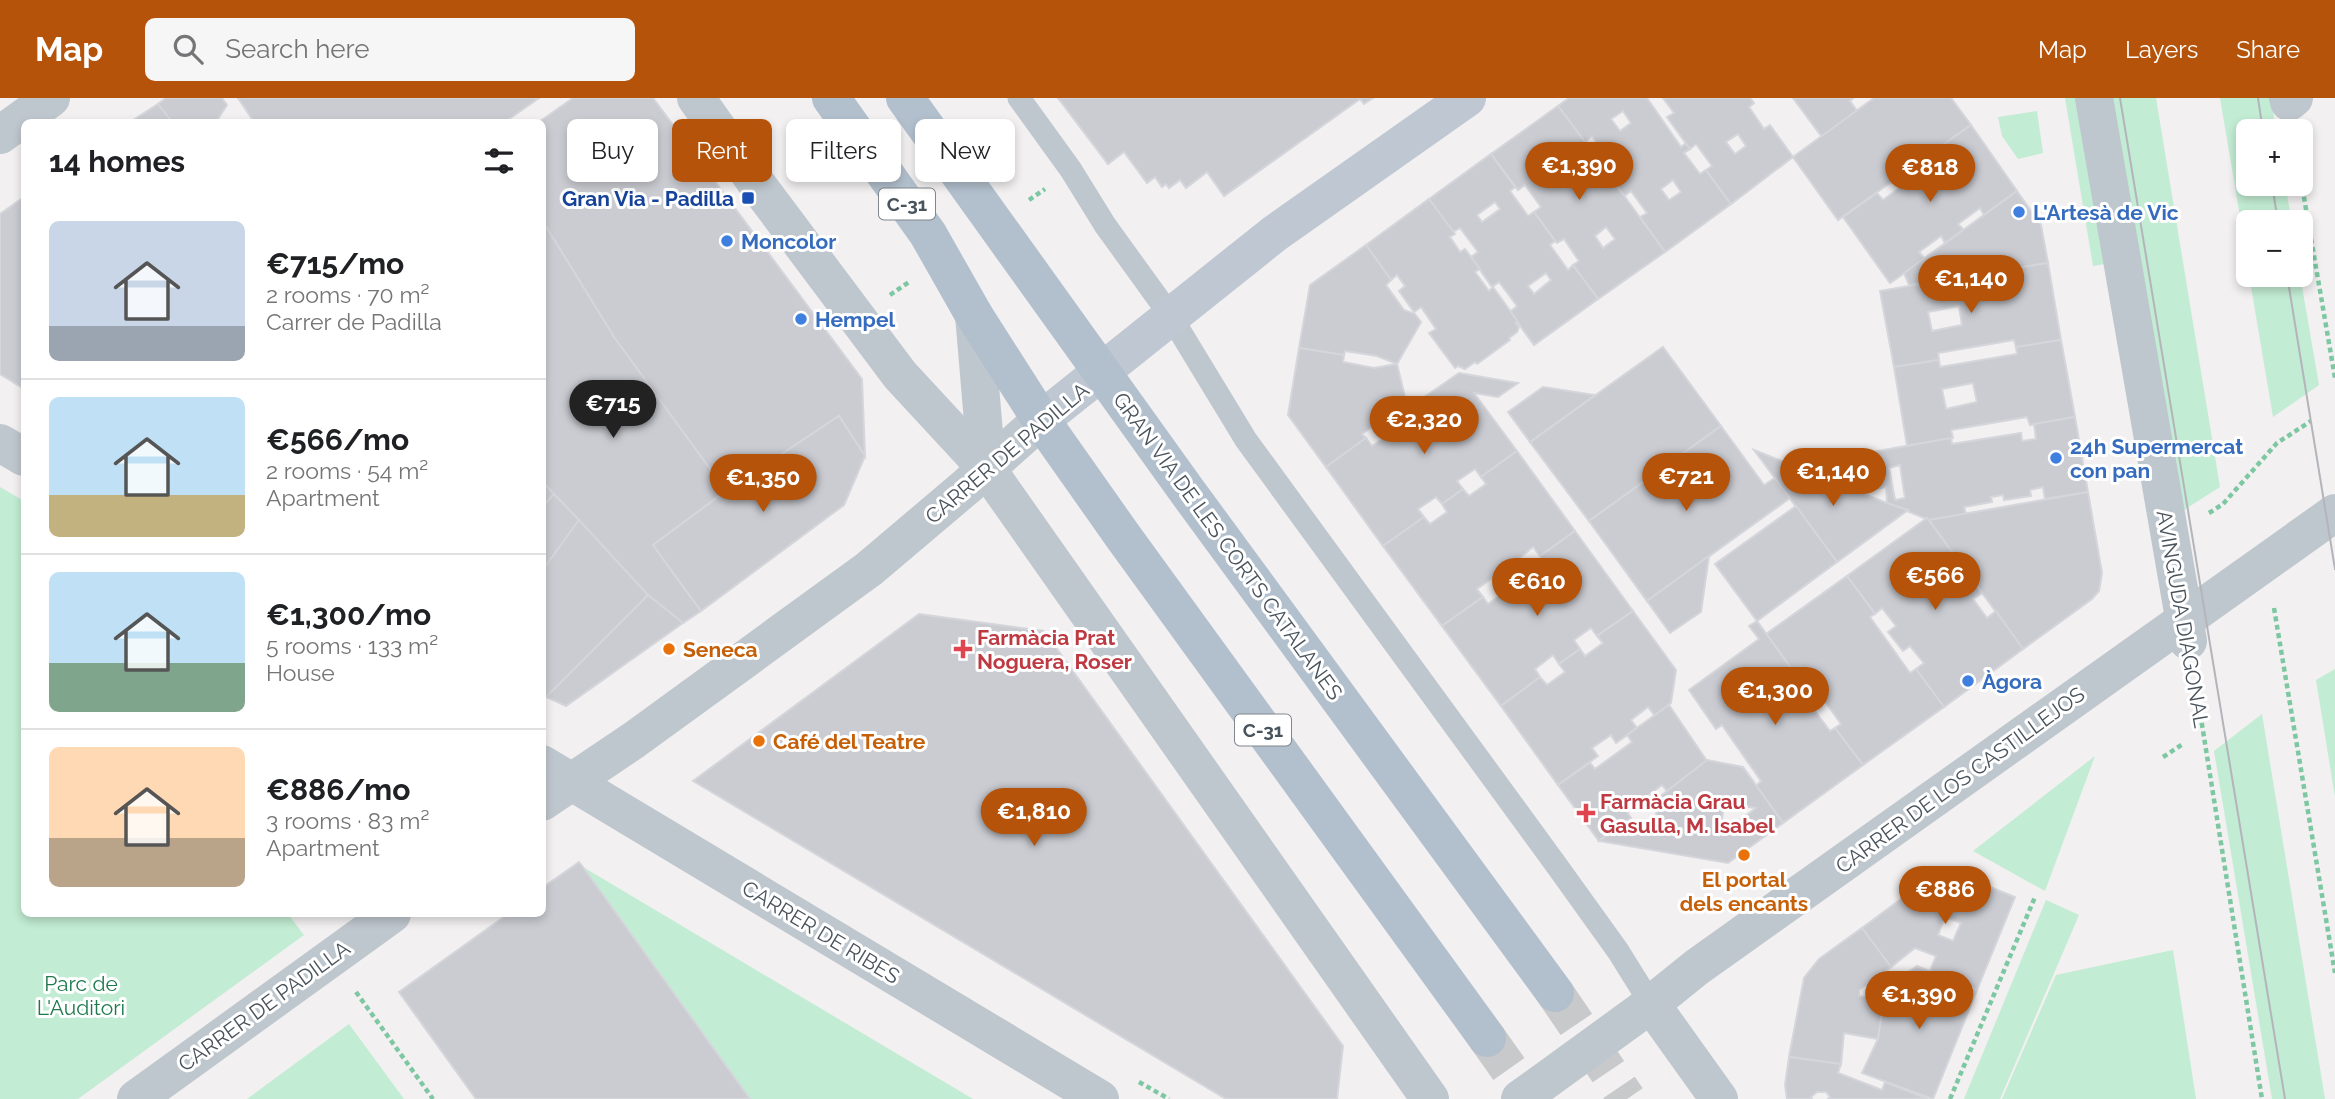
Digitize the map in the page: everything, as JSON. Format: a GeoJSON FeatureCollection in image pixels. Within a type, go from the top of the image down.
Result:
{"type":"FeatureCollection","features":[{"type":"Feature","properties":{"kind":"main road","name":"C-31"},"geometry":{"type":"LineString","coordinates":[[831,98],[928,234],[974,315],[1041,420],[1487,1038]]}},
{"type":"Feature","properties":{"kind":"main road","name":"GRAN VIA DE LES CORTS CATALANES"},"geometry":{"type":"LineString","coordinates":[[905,98],[1102,373],[1555,993]]}},
{"type":"Feature","properties":{"kind":"main road","name":"CARRER DE PADILLA"},"geometry":{"type":"LineString","coordinates":[[1041,420],[1274,234],[1467,98]]}},
{"type":"Feature","properties":{"kind":"street"},"geometry":{"type":"LineString","coordinates":[[22,119],[51,98]]}},
{"type":"Feature","properties":{"kind":"street"},"geometry":{"type":"LineString","coordinates":[[696,98],[900,375],[987,469],[1430,1099]]}},
{"type":"Feature","properties":{"kind":"street","name":"AVINGUDA DIAGONAL"},"geometry":{"type":"LineString","coordinates":[[2094,98],[2187,633]]}},
{"type":"Feature","properties":{"kind":"street"},"geometry":{"type":"LineString","coordinates":[[0,135],[21,120]]}},
{"type":"Feature","properties":{"kind":"street"},"geometry":{"type":"LineString","coordinates":[[974,315],[987,469]]}},
{"type":"Feature","properties":{"kind":"street","name":"CARRER DE PADILLA"},"geometry":{"type":"LineString","coordinates":[[552,783],[634,740],[869,569],[1041,420]]}},
{"type":"Feature","properties":{"kind":"street"},"geometry":{"type":"LineString","coordinates":[[0,443],[21,455]]}},
{"type":"Feature","properties":{"kind":"street","name":"CARRER DE LOS CASTILLEJOS"},"geometry":{"type":"LineString","coordinates":[[1520,1099],[1651,1004],[1697,967],[2187,633],[2335,513]]}},
{"type":"Feature","properties":{"kind":"street","name":"CARRER DE RIBES"},"geometry":{"type":"LineString","coordinates":[[552,783],[1100,1099]]}},
{"type":"Feature","properties":{"kind":"street","name":"CARRER DE PADILLA"},"geometry":{"type":"LineString","coordinates":[[136,1099],[388,917]]}},
{"type":"Feature","properties":{"kind":"street"},"geometry":{"type":"LineString","coordinates":[[1651,1004],[1719,1099]]}},
{"type":"Feature","properties":{"kind":"lane"},"geometry":{"type":"LineString","coordinates":[[1019,98],[1170,316],[1246,440],[1557,866],[1618,951],[1651,1004]]}},
{"type":"Feature","properties":{"kind":"path"},"geometry":{"type":"LineString","coordinates":[[2304,196],[2335,377]]}},
{"type":"Feature","properties":{"kind":"path"},"geometry":{"type":"LineString","coordinates":[[883,300],[913,279]]}},
{"type":"Feature","properties":{"kind":"path","name":"AVINGUDA DIAGONAL"},"geometry":{"type":"LineString","coordinates":[[2202,518],[2223,504],[2277,443],[2311,421]]}},
{"type":"Feature","properties":{"kind":"path"},"geometry":{"type":"LineString","coordinates":[[2274,604],[2335,973]]}},
{"type":"Feature","properties":{"kind":"path","name":"AVINGUDA DIAGONAL"},"geometry":{"type":"LineString","coordinates":[[2187,633],[2262,1099]]}},
{"type":"Feature","properties":{"kind":"path"},"geometry":{"type":"LineString","coordinates":[[2163,757],[2183,744]]}},
{"type":"Feature","properties":{"kind":"path"},"geometry":{"type":"LineString","coordinates":[[1950,1099],[2035,897]]}},
{"type":"Feature","properties":{"kind":"path"},"geometry":{"type":"LineString","coordinates":[[356,992],[433,1099]]}},
{"type":"Feature","properties":{"kind":"green space"},"geometry":{"type":"Polygon","coordinates":[[[2065,98],[2078,98],[2105,264],[2093,266],[2065,98]]]}},
{"type":"Feature","properties":{"kind":"green space"},"geometry":{"type":"Polygon","coordinates":[[[2107,98],[2156,98],[2220,487],[2176,515],[2107,98]]]}},
{"type":"Feature","properties":{"kind":"green space"},"geometry":{"type":"Polygon","coordinates":[[[2220,98],[2271,98],[2274,119],[2236,119],[2236,193],[2220,98]]]}},
{"type":"Feature","properties":{"kind":"green space"},"geometry":{"type":"Polygon","coordinates":[[[2037,111],[2043,153],[2018,159],[2002,136],[1998,117],[2037,111]]]}},
{"type":"Feature","properties":{"kind":"green space"},"geometry":{"type":"Polygon","coordinates":[[[2237,196],[2287,196],[2290,210],[2239,210],[2237,196]]]}},
{"type":"Feature","properties":{"kind":"green space"},"geometry":{"type":"Polygon","coordinates":[[[2251,287],[2302,287],[2319,385],[2273,417],[2251,287]]]}},
{"type":"Feature","properties":{"kind":"green space","name":"Parc de L'Auditori"},"geometry":{"type":"Polygon","coordinates":[[[0,487],[21,499],[21,917],[290,917],[304,935],[78,1099],[0,1099],[0,487]]]}},
{"type":"Feature","properties":{"kind":"green space"},"geometry":{"type":"Polygon","coordinates":[[[2335,669],[2335,797],[2316,680],[2335,669]]]}},
{"type":"Feature","properties":{"kind":"green space"},"geometry":{"type":"Polygon","coordinates":[[[2262,714],[2325,1099],[2272,1099],[2214,751],[2262,714]]]}},
{"type":"Feature","properties":{"kind":"green space"},"geometry":{"type":"Polygon","coordinates":[[[2095,756],[2045,891],[1973,851],[2095,756]]]}},
{"type":"Feature","properties":{"kind":"green space"},"geometry":{"type":"Polygon","coordinates":[[[583,867],[973,1099],[750,1099],[583,867]]]}},
{"type":"Feature","properties":{"kind":"green space"},"geometry":{"type":"Polygon","coordinates":[[[2046,900],[2079,915],[2000,1099],[1964,1099],[2046,900]]]}},
{"type":"Feature","properties":{"kind":"green space"},"geometry":{"type":"Polygon","coordinates":[[[2173,950],[2196,1099],[2002,1099],[2056,975],[2173,950]]]}},
{"type":"Feature","properties":{"kind":"green space"},"geometry":{"type":"Polygon","coordinates":[[[349,1024],[404,1099],[247,1099],[349,1024]]]}},
{"type":"Feature","properties":{"kind":"building"},"geometry":{"type":"Polygon","coordinates":[[[166,98],[222,98],[227,105],[218,119],[170,119],[158,104],[166,98]]]}},
{"type":"Feature","properties":{"kind":"building"},"geometry":{"type":"Polygon","coordinates":[[[238,98],[539,98],[509,119],[252,119],[238,98]]]}},
{"type":"Feature","properties":{"kind":"building"},"geometry":{"type":"Polygon","coordinates":[[[573,98],[653,98],[672,124],[672,182],[715,182],[862,379],[865,456],[839,416],[726,491],[614,337],[546,226],[546,119],[543,119],[573,98]]]}},
{"type":"Feature","properties":{"kind":"building"},"geometry":{"type":"Polygon","coordinates":[[[1058,98],[1373,98],[1364,104],[1360,99],[1224,196],[1207,172],[1186,188],[1180,180],[1169,188],[1166,184],[1162,187],[1155,177],[1147,183],[1124,152],[1108,164],[1058,98]]]}},
{"type":"Feature","properties":{"kind":"building"},"geometry":{"type":"Polygon","coordinates":[[[1569,98],[1647,98],[1681,147],[1686,143],[1690,149],[1684,153],[1700,174],[1706,170],[1731,204],[1665,252],[1640,217],[1647,213],[1631,191],[1624,196],[1601,164],[1608,159],[1592,136],[1585,142],[1558,106],[1569,98]],[[1623,111],[1611,119],[1620,131],[1631,123],[1623,111]],[[1673,180],[1661,189],[1669,200],[1681,192],[1673,180]]]}},
{"type":"Feature","properties":{"kind":"building"},"geometry":{"type":"Polygon","coordinates":[[[1663,98],[1750,98],[1754,103],[1749,107],[1764,129],[1770,125],[1793,157],[1731,204],[1706,170],[1712,166],[1696,144],[1690,149],[1667,117],[1674,113],[1663,98]],[[1738,134],[1726,142],[1735,154],[1746,146],[1738,134]]]}},
{"type":"Feature","properties":{"kind":"building"},"geometry":{"type":"Polygon","coordinates":[[[1793,98],[1853,98],[1850,101],[1857,111],[1822,137],[1793,98]]]}},
{"type":"Feature","properties":{"kind":"building"},"geometry":{"type":"Polygon","coordinates":[[[1874,98],[1951,98],[1971,125],[1838,220],[1793,157],[1874,98]]]}},
{"type":"Feature","properties":{"kind":"building"},"geometry":{"type":"Polygon","coordinates":[[[158,104],[170,119],[135,119],[158,104]]]}},
{"type":"Feature","properties":{"kind":"building"},"geometry":{"type":"Polygon","coordinates":[[[1558,106],[1585,142],[1580,146],[1596,168],[1601,164],[1665,252],[1598,299],[1573,265],[1579,261],[1564,239],[1557,243],[1534,212],[1541,207],[1525,185],[1518,190],[1491,154],[1558,106]],[[1557,159],[1546,168],[1553,179],[1566,171],[1557,159]],[[1606,227],[1595,236],[1603,248],[1615,239],[1606,227]]]}},
{"type":"Feature","properties":{"kind":"building"},"geometry":{"type":"Polygon","coordinates":[[[1971,125],[2017,191],[1984,215],[1980,208],[1958,224],[1964,230],[1945,243],[1941,236],[1919,252],[1925,259],[1890,283],[1843,217],[1877,193],[1883,200],[1903,185],[1898,177],[1916,164],[1922,171],[1942,156],[1937,149],[1971,125]]]}},
{"type":"Feature","properties":{"kind":"building"},"geometry":{"type":"Polygon","coordinates":[[[1491,154],[1515,187],[1510,191],[1528,216],[1534,212],[1555,241],[1550,245],[1568,270],[1573,265],[1598,299],[1534,345],[1510,312],[1517,306],[1499,282],[1492,287],[1471,257],[1478,252],[1460,228],[1453,232],[1429,199],[1491,154]],[[1495,202],[1477,215],[1482,222],[1500,209],[1495,202]],[[1546,273],[1528,286],[1534,294],[1551,280],[1546,273]]]}},
{"type":"Feature","properties":{"kind":"building"},"geometry":{"type":"Polygon","coordinates":[[[2017,191],[2041,225],[2048,263],[1909,285],[1904,273],[2017,191]]]}},
{"type":"Feature","properties":{"kind":"building"},"geometry":{"type":"Polygon","coordinates":[[[21,199],[21,387],[0,374],[0,214],[21,199]]]}},
{"type":"Feature","properties":{"kind":"building"},"geometry":{"type":"Polygon","coordinates":[[[1429,199],[1455,234],[1450,237],[1460,252],[1465,249],[1480,269],[1475,272],[1489,291],[1493,287],[1518,322],[1517,332],[1510,340],[1477,364],[1475,362],[1465,369],[1458,366],[1455,368],[1429,333],[1436,329],[1421,307],[1414,312],[1399,291],[1405,286],[1397,275],[1391,280],[1366,245],[1429,199]]]}},
{"type":"Feature","properties":{"kind":"building"},"geometry":{"type":"Polygon","coordinates":[[[546,226],[614,337],[726,491],[653,545],[701,611],[683,623],[648,595],[546,485],[546,226]]]}},
{"type":"Feature","properties":{"kind":"building"},"geometry":{"type":"Polygon","coordinates":[[[1366,245],[1391,280],[1386,285],[1404,310],[1415,314],[1421,322],[1397,364],[1377,356],[1345,351],[1344,355],[1299,348],[1310,285],[1366,245]]]}},
{"type":"Feature","properties":{"kind":"building"},"geometry":{"type":"Polygon","coordinates":[[[2048,263],[2061,340],[2016,347],[2014,340],[1938,353],[1939,360],[1894,367],[1880,291],[1926,283],[1927,290],[2004,277],[2003,270],[2048,263]],[[1959,306],[1928,312],[1932,331],[1962,325],[1959,306]]]}},
{"type":"Feature","properties":{"kind":"building"},"geometry":{"type":"Polygon","coordinates":[[[2061,340],[2075,417],[2030,425],[2027,417],[1951,430],[1953,438],[1907,446],[1894,367],[1939,360],[1940,367],[2017,354],[2016,347],[2061,340]],[[1973,383],[1942,389],[1946,409],[1977,402],[1973,383]]]}},
{"type":"Feature","properties":{"kind":"building"},"geometry":{"type":"Polygon","coordinates":[[[1663,347],[1721,426],[1589,521],[1530,442],[1663,347]]]}},
{"type":"Feature","properties":{"kind":"building"},"geometry":{"type":"Polygon","coordinates":[[[1299,348],[1344,355],[1343,362],[1374,368],[1397,364],[1408,409],[1391,421],[1381,420],[1362,434],[1366,438],[1326,467],[1288,415],[1299,348]]]}},
{"type":"Feature","properties":{"kind":"building"},"geometry":{"type":"Polygon","coordinates":[[[1459,373],[1518,383],[1498,397],[1474,393],[1517,451],[1481,477],[1475,469],[1457,481],[1463,489],[1442,504],[1436,497],[1418,509],[1424,517],[1383,546],[1326,467],[1366,438],[1372,446],[1390,434],[1384,426],[1405,411],[1411,418],[1428,405],[1423,398],[1459,373]]]}},
{"type":"Feature","properties":{"kind":"building"},"geometry":{"type":"Polygon","coordinates":[[[1543,387],[1595,395],[1530,442],[1508,412],[1543,387]]]}},
{"type":"Feature","properties":{"kind":"building"},"geometry":{"type":"Polygon","coordinates":[[[839,416],[865,456],[844,505],[701,611],[653,545],[726,491],[839,416]]]}},
{"type":"Feature","properties":{"kind":"building"},"geometry":{"type":"Polygon","coordinates":[[[2075,417],[2088,492],[2045,499],[2043,487],[2030,490],[2031,496],[2004,500],[2003,495],[1991,497],[1992,502],[1964,507],[1966,514],[1929,520],[1887,503],[1886,487],[1860,492],[1848,487],[1844,457],[1951,438],[1952,444],[2021,433],[2022,441],[2036,439],[2034,424],[2075,417]],[[1900,465],[1889,468],[1895,500],[1905,498],[1900,465]]]}},
{"type":"Feature","properties":{"kind":"building"},"geometry":{"type":"Polygon","coordinates":[[[1721,426],[1764,485],[1775,478],[1790,498],[1647,601],[1589,521],[1721,426]]]}},
{"type":"Feature","properties":{"kind":"building"},"geometry":{"type":"Polygon","coordinates":[[[1754,450],[1887,503],[1908,510],[1837,562],[1754,450]]]}},
{"type":"Feature","properties":{"kind":"building"},"geometry":{"type":"Polygon","coordinates":[[[1517,451],[1575,531],[1540,556],[1533,547],[1516,561],[1522,569],[1500,584],[1495,576],[1477,589],[1483,597],[1442,626],[1383,546],[1424,517],[1430,524],[1447,512],[1442,504],[1463,489],[1469,496],[1486,484],[1481,477],[1517,451]]]}},
{"type":"Feature","properties":{"kind":"building"},"geometry":{"type":"Polygon","coordinates":[[[546,485],[554,494],[546,503],[546,485]]]}},
{"type":"Feature","properties":{"kind":"building"},"geometry":{"type":"Polygon","coordinates":[[[2088,492],[2102,573],[2099,591],[2092,599],[2023,649],[1929,520],[2088,492]]]}},
{"type":"Feature","properties":{"kind":"building"},"geometry":{"type":"Polygon","coordinates":[[[554,494],[579,520],[546,565],[546,503],[554,494]]]}},
{"type":"Feature","properties":{"kind":"building"},"geometry":{"type":"Polygon","coordinates":[[[1796,506],[1837,562],[1757,621],[1715,564],[1796,506]]]}},
{"type":"Feature","properties":{"kind":"building"},"geometry":{"type":"Polygon","coordinates":[[[1927,518],[1955,556],[1946,561],[1958,578],[1967,572],[1982,593],[1973,599],[1987,618],[1996,611],[2023,649],[1944,707],[1916,669],[1924,663],[1910,646],[1903,651],[1888,632],[1896,626],[1882,608],[1875,614],[1847,576],[1927,518]]]}},
{"type":"Feature","properties":{"kind":"building"},"geometry":{"type":"Polygon","coordinates":[[[579,520],[648,595],[546,697],[546,565],[579,520]]]}},
{"type":"Feature","properties":{"kind":"building"},"geometry":{"type":"Polygon","coordinates":[[[1575,531],[1633,611],[1597,636],[1591,628],[1574,640],[1580,649],[1559,664],[1553,655],[1535,669],[1540,677],[1501,706],[1442,626],[1483,597],[1488,604],[1506,591],[1500,584],[1522,569],[1527,576],[1544,564],[1540,556],[1575,531]]]}},
{"type":"Feature","properties":{"kind":"building"},"geometry":{"type":"Polygon","coordinates":[[[1709,556],[1701,612],[1670,633],[1647,601],[1709,556]]]}},
{"type":"Feature","properties":{"kind":"building"},"geometry":{"type":"Polygon","coordinates":[[[1847,576],[1875,614],[1870,617],[1910,673],[1916,669],[1944,707],[1863,765],[1835,728],[1841,724],[1800,667],[1794,672],[1766,634],[1847,576]]]}},
{"type":"Feature","properties":{"kind":"building"},"geometry":{"type":"Polygon","coordinates":[[[648,595],[683,623],[566,706],[546,697],[648,595]]]}},
{"type":"Feature","properties":{"kind":"building"},"geometry":{"type":"Polygon","coordinates":[[[1633,611],[1676,670],[1671,703],[1655,716],[1648,707],[1631,720],[1637,728],[1616,743],[1611,735],[1592,748],[1598,756],[1558,785],[1501,706],[1540,677],[1547,685],[1565,672],[1559,664],[1580,649],[1585,656],[1603,643],[1597,636],[1633,611]]]}},
{"type":"Feature","properties":{"kind":"building"},"geometry":{"type":"Polygon","coordinates":[[[919,614],[1044,631],[1343,1046],[1337,1099],[1226,1099],[693,781],[919,614]]]}},
{"type":"Feature","properties":{"kind":"building"},"geometry":{"type":"Polygon","coordinates":[[[1757,621],[1794,672],[1789,676],[1830,731],[1835,728],[1863,765],[1783,823],[1756,786],[1761,781],[1722,725],[1716,729],[1689,690],[1759,639],[1749,626],[1757,621]]]}},
{"type":"Feature","properties":{"kind":"building"},"geometry":{"type":"Polygon","coordinates":[[[1669,705],[1707,761],[1667,791],[1662,785],[1627,812],[1631,818],[1599,841],[1558,785],[1590,763],[1595,769],[1632,742],[1627,735],[1669,705]]]}},
{"type":"Feature","properties":{"kind":"building"},"geometry":{"type":"Polygon","coordinates":[[[1707,760],[1743,767],[1783,823],[1728,863],[1599,841],[1628,820],[1655,824],[1658,798],[1707,760]],[[1724,804],[1720,835],[1756,808],[1724,804]]]}},
{"type":"Feature","properties":{"kind":"building"},"geometry":{"type":"Polygon","coordinates":[[[579,862],[750,1099],[476,1099],[399,992],[504,917],[546,917],[546,885],[579,862]]]}},
{"type":"Feature","properties":{"kind":"building"},"geometry":{"type":"Polygon","coordinates":[[[1943,868],[2015,897],[1977,990],[1930,971],[1936,956],[1915,948],[1891,967],[1862,928],[1943,868]],[[1945,917],[1938,935],[1953,941],[1961,923],[1945,917]]]}},
{"type":"Feature","properties":{"kind":"building"},"geometry":{"type":"Polygon","coordinates":[[[1862,928],[1891,967],[1859,990],[1859,996],[1884,1000],[1878,1039],[1844,1033],[1841,1064],[1789,1057],[1804,978],[1819,959],[1862,928]]]}},
{"type":"Feature","properties":{"kind":"building"},"geometry":{"type":"Polygon","coordinates":[[[1917,966],[1977,990],[1933,1099],[1862,1073],[1878,1039],[1884,1000],[1899,978],[1917,966]]]}},
{"type":"Feature","properties":{"kind":"building"},"geometry":{"type":"Polygon","coordinates":[[[1789,1057],[1841,1064],[1838,1073],[1882,1090],[1885,1082],[1928,1099],[1828,1099],[1830,1097],[1826,1092],[1817,1092],[1812,1099],[1787,1099],[1785,1085],[1789,1057]]]}},
{"type":"Feature","properties":{"kind":"tunnel"},"geometry":{"type":"LineString","coordinates":[[1555,993],[1627,1099]]}},
{"type":"Feature","properties":{"kind":"tunnel"},"geometry":{"type":"LineString","coordinates":[[1487,1038],[1530,1099]]}},
{"type":"Feature","properties":{"kind":"tram line"},"geometry":{"type":"LineString","coordinates":[[2120,98],[2285,1099]]}},
{"type":"Feature","properties":{"kind":"tram line"},"geometry":{"type":"LineString","coordinates":[[2258,98],[2261,119]]}},
{"type":"Feature","properties":{"kind":"tram line"},"geometry":{"type":"LineString","coordinates":[[2274,196],[2276,210]]}},
{"type":"Feature","properties":{"kind":"tram line"},"geometry":{"type":"LineString","coordinates":[[2289,287],[2335,569]]}},
{"type":"Feature","properties":{"kind":"place","name":"Gran Via - Padilla"},"geometry":{"type":"Point","coordinates":[748,198]}},
{"type":"Feature","properties":{"kind":"place","name":"L'Artesà de Vic"},"geometry":{"type":"Point","coordinates":[2019,212]}},
{"type":"Feature","properties":{"kind":"place","name":"Moncolor"},"geometry":{"type":"Point","coordinates":[727,241]}},
{"type":"Feature","properties":{"kind":"place","name":"Hempel"},"geometry":{"type":"Point","coordinates":[801,319]}},
{"type":"Feature","properties":{"kind":"place","name":"24h Supermercat con pan"},"geometry":{"type":"Point","coordinates":[2056,458]}},
{"type":"Feature","properties":{"kind":"place","name":"Seneca"},"geometry":{"type":"Point","coordinates":[669,649]}},
{"type":"Feature","properties":{"kind":"place","name":"Farmàcia Prat Noguera, Roser"},"geometry":{"type":"Point","coordinates":[963,649]}},
{"type":"Feature","properties":{"kind":"place","name":"Àgora"},"geometry":{"type":"Point","coordinates":[1968,681]}},
{"type":"Feature","properties":{"kind":"place","name":"Café del Teatre"},"geometry":{"type":"Point","coordinates":[759,741]}},
{"type":"Feature","properties":{"kind":"place","name":"Farmàcia Grau Gasulla, M. Isabel"},"geometry":{"type":"Point","coordinates":[1586,813]}},
{"type":"Feature","properties":{"kind":"place","name":"El portal dels encants"},"geometry":{"type":"Point","coordinates":[1744,855]}}]}
